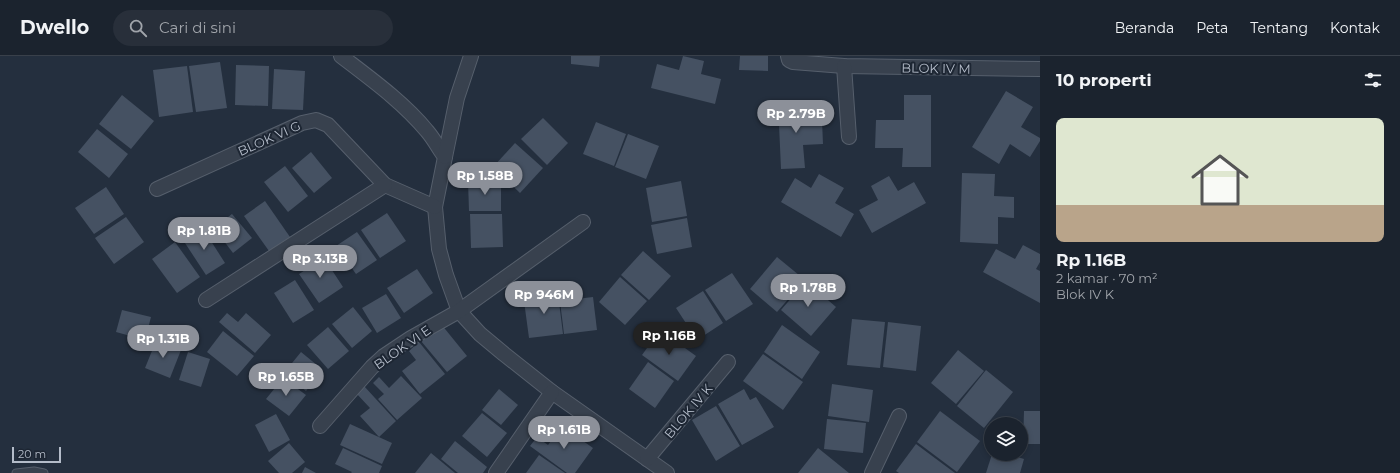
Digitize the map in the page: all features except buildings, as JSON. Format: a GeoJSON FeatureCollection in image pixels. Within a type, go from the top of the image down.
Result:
{"type":"FeatureCollection","features":[{"type":"Feature","properties":{"kind":"street"},"geometry":{"type":"LineString","coordinates":[[341,56],[391,95],[412,115],[428,132],[445,157]]}},
{"type":"Feature","properties":{"kind":"street"},"geometry":{"type":"LineString","coordinates":[[471,56],[457,98],[435,207],[439,249],[446,275],[459,311],[480,334],[552,392],[667,473]]}},
{"type":"Feature","properties":{"kind":"street","name":"BLOK IV M"},"geometry":{"type":"LineString","coordinates":[[788,56],[793,62],[844,66],[1040,69]]}},
{"type":"Feature","properties":{"kind":"street"},"geometry":{"type":"LineString","coordinates":[[844,66],[849,137]]}},
{"type":"Feature","properties":{"kind":"street","name":"BLOK VI G"},"geometry":{"type":"LineString","coordinates":[[157,189],[302,123],[316,120],[328,125],[385,185]]}},
{"type":"Feature","properties":{"kind":"street"},"geometry":{"type":"LineString","coordinates":[[206,300],[385,185],[435,207]]}},
{"type":"Feature","properties":{"kind":"street","name":"BLOK VI E"},"geometry":{"type":"LineString","coordinates":[[320,426],[372,366],[384,356],[411,338],[459,311],[584,222]]}},
{"type":"Feature","properties":{"kind":"street","name":"BLOK IV K"},"geometry":{"type":"LineString","coordinates":[[647,460],[728,362]]}},
{"type":"Feature","properties":{"kind":"street"},"geometry":{"type":"LineString","coordinates":[[496,473],[552,392]]}},
{"type":"Feature","properties":{"kind":"street"},"geometry":{"type":"LineString","coordinates":[[872,473],[899,416]]}},
{"type":"Feature","properties":{"kind":"lane"},"geometry":{"type":"LineString","coordinates":[[16,473],[34,471],[44,473]]}}]}
